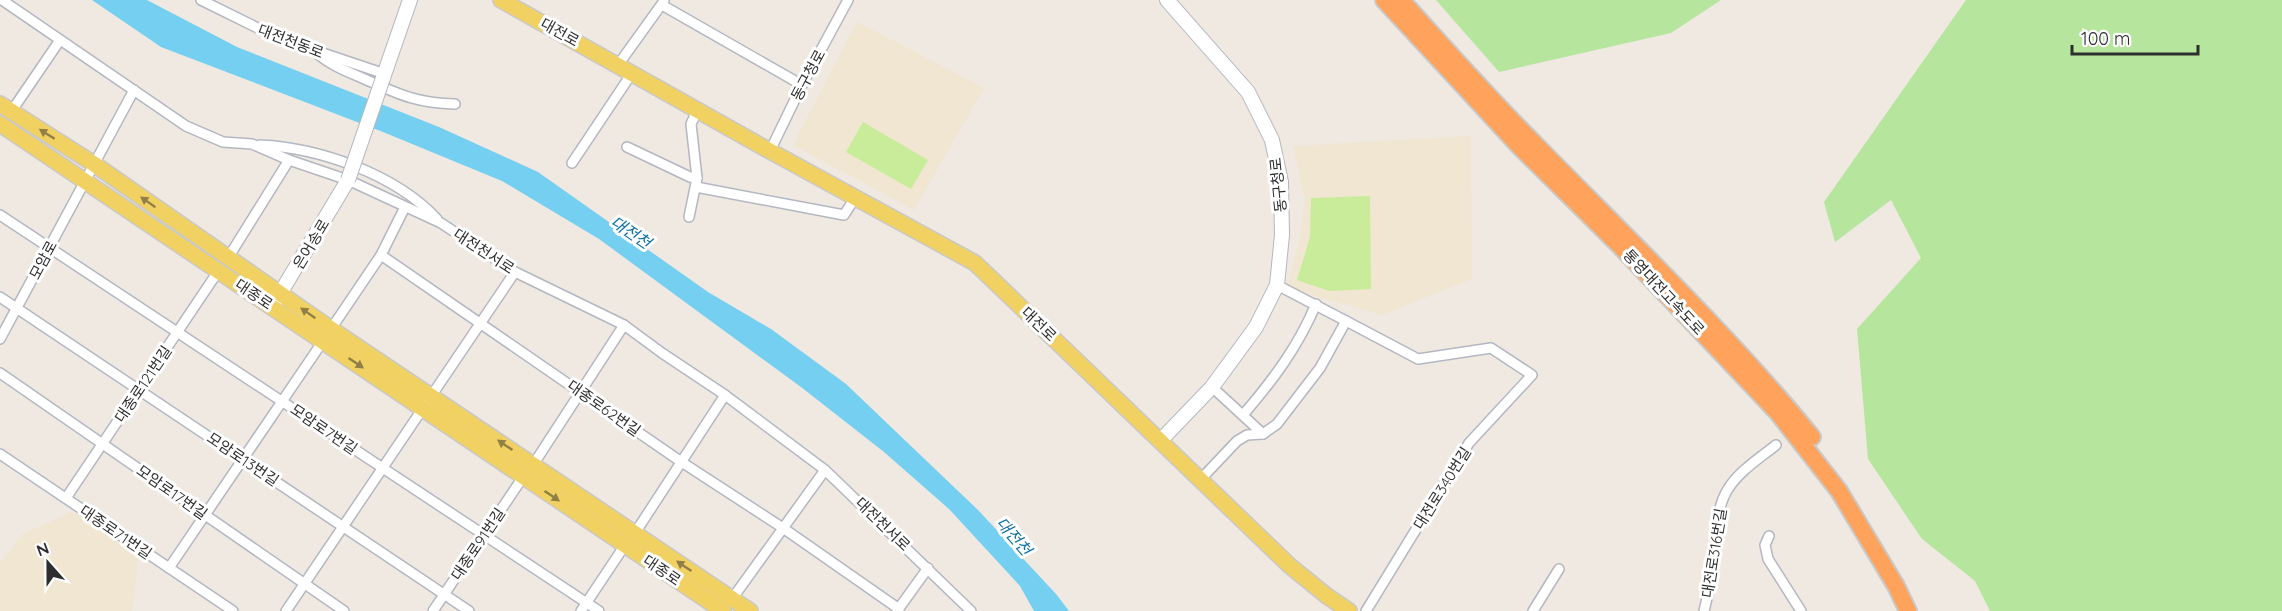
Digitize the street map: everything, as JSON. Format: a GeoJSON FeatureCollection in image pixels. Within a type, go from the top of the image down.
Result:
{"type":"FeatureCollection","features":[{"type":"Feature","properties":{"kind":"highway","name":"통영대전고속도로"},"geometry":{"type":"LineString","coordinates":[[1384,0],[1519,146],[1782,410]]}},
{"type":"Feature","properties":{"kind":"highway","name":"통영대전고속도로"},"geometry":{"type":"LineString","coordinates":[[1401,0],[1529,139],[1630,239],[1847,483],[1904,578],[1920,611]]}},
{"type":"Feature","properties":{"kind":"highway","name":"통영대전고속도로"},"geometry":{"type":"LineString","coordinates":[[1807,440],[1896,586],[1908,611]]}},
{"type":"Feature","properties":{"kind":"main road"},"geometry":{"type":"LineString","coordinates":[[384,76],[410,0]]}},
{"type":"Feature","properties":{"kind":"main road","name":"대전로"},"geometry":{"type":"LineString","coordinates":[[501,0],[697,111],[975,263],[1290,566],[1349,611]]}},
{"type":"Feature","properties":{"kind":"main road","name":"동구청로"},"geometry":{"type":"LineString","coordinates":[[1161,440],[1212,387],[1256,327],[1276,285],[1282,236],[1281,182],[1272,140],[1248,92],[1167,0]]}},
{"type":"Feature","properties":{"kind":"main road","name":"은어송로"},"geometry":{"type":"LineString","coordinates":[[277,300],[348,180],[384,76]]}},
{"type":"Feature","properties":{"kind":"main road","name":"대종로"},"geometry":{"type":"LineString","coordinates":[[6,108],[94,164],[223,264]]}},
{"type":"Feature","properties":{"kind":"main road","name":"대종로"},"geometry":{"type":"LineString","coordinates":[[0,124],[86,181],[223,264],[427,402],[533,465],[630,539],[728,605],[750,611]]}},
{"type":"Feature","properties":{"kind":"main road","name":"대종로"},"geometry":{"type":"LineString","coordinates":[[427,402],[523,477],[630,539]]}},
{"type":"Feature","properties":{"kind":"street","name":"대전천서로"},"geometry":{"type":"LineString","coordinates":[[2,0],[186,126],[223,142],[252,144],[289,160],[348,180],[441,223],[515,272],[624,324],[662,353],[725,395],[825,470],[971,611]]}},
{"type":"Feature","properties":{"kind":"street","name":"대전천동로"},"geometry":{"type":"LineString","coordinates":[[201,0],[248,24],[315,52],[384,76]]}},
{"type":"Feature","properties":{"kind":"street","name":"동구청로"},"geometry":{"type":"LineString","coordinates":[[770,151],[802,85],[848,0]]}},
{"type":"Feature","properties":{"kind":"street"},"geometry":{"type":"LineString","coordinates":[[572,163],[664,2],[802,85]]}},
{"type":"Feature","properties":{"kind":"street","name":"대종로"},"geometry":{"type":"LineString","coordinates":[[6,108],[60,40]]}},
{"type":"Feature","properties":{"kind":"street"},"geometry":{"type":"LineString","coordinates":[[315,52],[333,66],[395,94],[419,102],[455,104]]}},
{"type":"Feature","properties":{"kind":"street"},"geometry":{"type":"LineString","coordinates":[[86,181],[134,90]]}},
{"type":"Feature","properties":{"kind":"street"},"geometry":{"type":"LineString","coordinates":[[689,217],[696,182],[691,124],[697,111]]}},
{"type":"Feature","properties":{"kind":"street"},"geometry":{"type":"LineString","coordinates":[[252,144],[302,149],[360,168],[401,190],[429,210],[441,223]]}},
{"type":"Feature","properties":{"kind":"street"},"geometry":{"type":"LineString","coordinates":[[627,147],[696,182],[844,215],[855,198]]}},
{"type":"Feature","properties":{"kind":"street","name":"대종로"},"geometry":{"type":"LineString","coordinates":[[223,264],[289,160]]}},
{"type":"Feature","properties":{"kind":"street","name":"모암로"},"geometry":{"type":"LineString","coordinates":[[0,339],[86,181]]}},
{"type":"Feature","properties":{"kind":"street"},"geometry":{"type":"LineString","coordinates":[[169,568],[381,255],[405,207]]}},
{"type":"Feature","properties":{"kind":"street","name":"모암로7번길"},"geometry":{"type":"LineString","coordinates":[[0,214],[485,535],[584,607],[599,611]]}},
{"type":"Feature","properties":{"kind":"street","name":"대종로62번길"},"geometry":{"type":"LineString","coordinates":[[381,255],[680,461],[783,528],[898,610]]}},
{"type":"Feature","properties":{"kind":"street","name":"대종로121번길"},"geometry":{"type":"LineString","coordinates":[[66,498],[223,264]]}},
{"type":"Feature","properties":{"kind":"street"},"geometry":{"type":"LineString","coordinates":[[286,611],[515,272]]}},
{"type":"Feature","properties":{"kind":"street"},"geometry":{"type":"LineString","coordinates":[[1202,479],[1237,441],[1247,435],[1263,434],[1277,424],[1320,368],[1346,321],[1276,285]]}},
{"type":"Feature","properties":{"kind":"street","name":"모암로13번길"},"geometry":{"type":"LineString","coordinates":[[0,297],[469,611]]}},
{"type":"Feature","properties":{"kind":"street"},"geometry":{"type":"LineString","coordinates":[[1243,415],[1297,346],[1316,304]]}},
{"type":"Feature","properties":{"kind":"street","name":"대전로340번길"},"geometry":{"type":"LineString","coordinates":[[1346,321],[1418,359],[1491,348],[1532,375],[1469,443],[1366,611]]}},
{"type":"Feature","properties":{"kind":"street"},"geometry":{"type":"LineString","coordinates":[[533,465],[624,324]]}},
{"type":"Feature","properties":{"kind":"street","name":"모암로17번길"},"geometry":{"type":"LineString","coordinates":[[0,373],[344,611]]}},
{"type":"Feature","properties":{"kind":"street"},"geometry":{"type":"LineString","coordinates":[[1212,387],[1263,434]]}},
{"type":"Feature","properties":{"kind":"street"},"geometry":{"type":"LineString","coordinates":[[584,607],[725,395]]}},
{"type":"Feature","properties":{"kind":"street","name":"대전로316번길"},"geometry":{"type":"LineString","coordinates":[[1704,611],[1710,587],[1718,516],[1723,498],[1728,488],[1745,470],[1776,445]]}},
{"type":"Feature","properties":{"kind":"street","name":"대종로71번길"},"geometry":{"type":"LineString","coordinates":[[0,454],[233,611]]}},
{"type":"Feature","properties":{"kind":"street"},"geometry":{"type":"LineString","coordinates":[[728,605],[825,470]]}},
{"type":"Feature","properties":{"kind":"street","name":"대종로91번길"},"geometry":{"type":"LineString","coordinates":[[434,611],[523,477]]}},
{"type":"Feature","properties":{"kind":"street"},"geometry":{"type":"LineString","coordinates":[[1769,536],[1765,545],[1768,559],[1801,611]]}},
{"type":"Feature","properties":{"kind":"street"},"geometry":{"type":"LineString","coordinates":[[898,610],[928,568]]}},
{"type":"Feature","properties":{"kind":"street"},"geometry":{"type":"LineString","coordinates":[[1533,611],[1559,569]]}},
{"type":"Feature","properties":{"kind":"shaded area"},"geometry":{"type":"Polygon","coordinates":[[[857,22],[984,88],[914,210],[793,145],[857,22]]]}},
{"type":"Feature","properties":{"kind":"shaded area"},"geometry":{"type":"Polygon","coordinates":[[[1471,136],[1472,279],[1382,315],[1287,288],[1299,243],[1305,201],[1293,146],[1471,136]]]}},
{"type":"Feature","properties":{"kind":"shaded area"},"geometry":{"type":"Polygon","coordinates":[[[72,512],[139,554],[132,611],[0,611],[0,563],[23,534],[72,512]]]}},
{"type":"Feature","properties":{"kind":"green space"},"geometry":{"type":"Polygon","coordinates":[[[1436,0],[1721,0],[1671,33],[1499,72],[1436,0]]]}},
{"type":"Feature","properties":{"kind":"green space"},"geometry":{"type":"Polygon","coordinates":[[[1966,0],[2282,0],[2282,611],[1990,611],[1975,581],[1922,539],[1868,459],[1857,329],[1921,258],[1891,200],[1835,242],[1824,202],[1966,0]]]}},
{"type":"Feature","properties":{"kind":"green space"},"geometry":{"type":"Polygon","coordinates":[[[863,122],[928,160],[911,189],[846,152],[863,122]]]}},
{"type":"Feature","properties":{"kind":"green space"},"geometry":{"type":"Polygon","coordinates":[[[1370,196],[1371,289],[1329,291],[1297,280],[1310,237],[1311,198],[1370,196]]]}},
{"type":"Feature","properties":{"kind":"water"},"geometry":{"type":"Polygon","coordinates":[[[92,0],[147,0],[237,47],[439,127],[538,172],[708,292],[771,329],[846,384],[978,510],[1069,611],[1034,611],[1020,586],[949,509],[884,452],[801,387],[599,239],[502,181],[383,132],[161,47],[92,0]]]}},
{"type":"Feature","properties":{"kind":"water label","name":"대전천"},"geometry":{"type":"Point","coordinates":[631,232]}},
{"type":"Feature","properties":{"kind":"water label","name":"대전천"},"geometry":{"type":"Point","coordinates":[1014,536]}}]}
